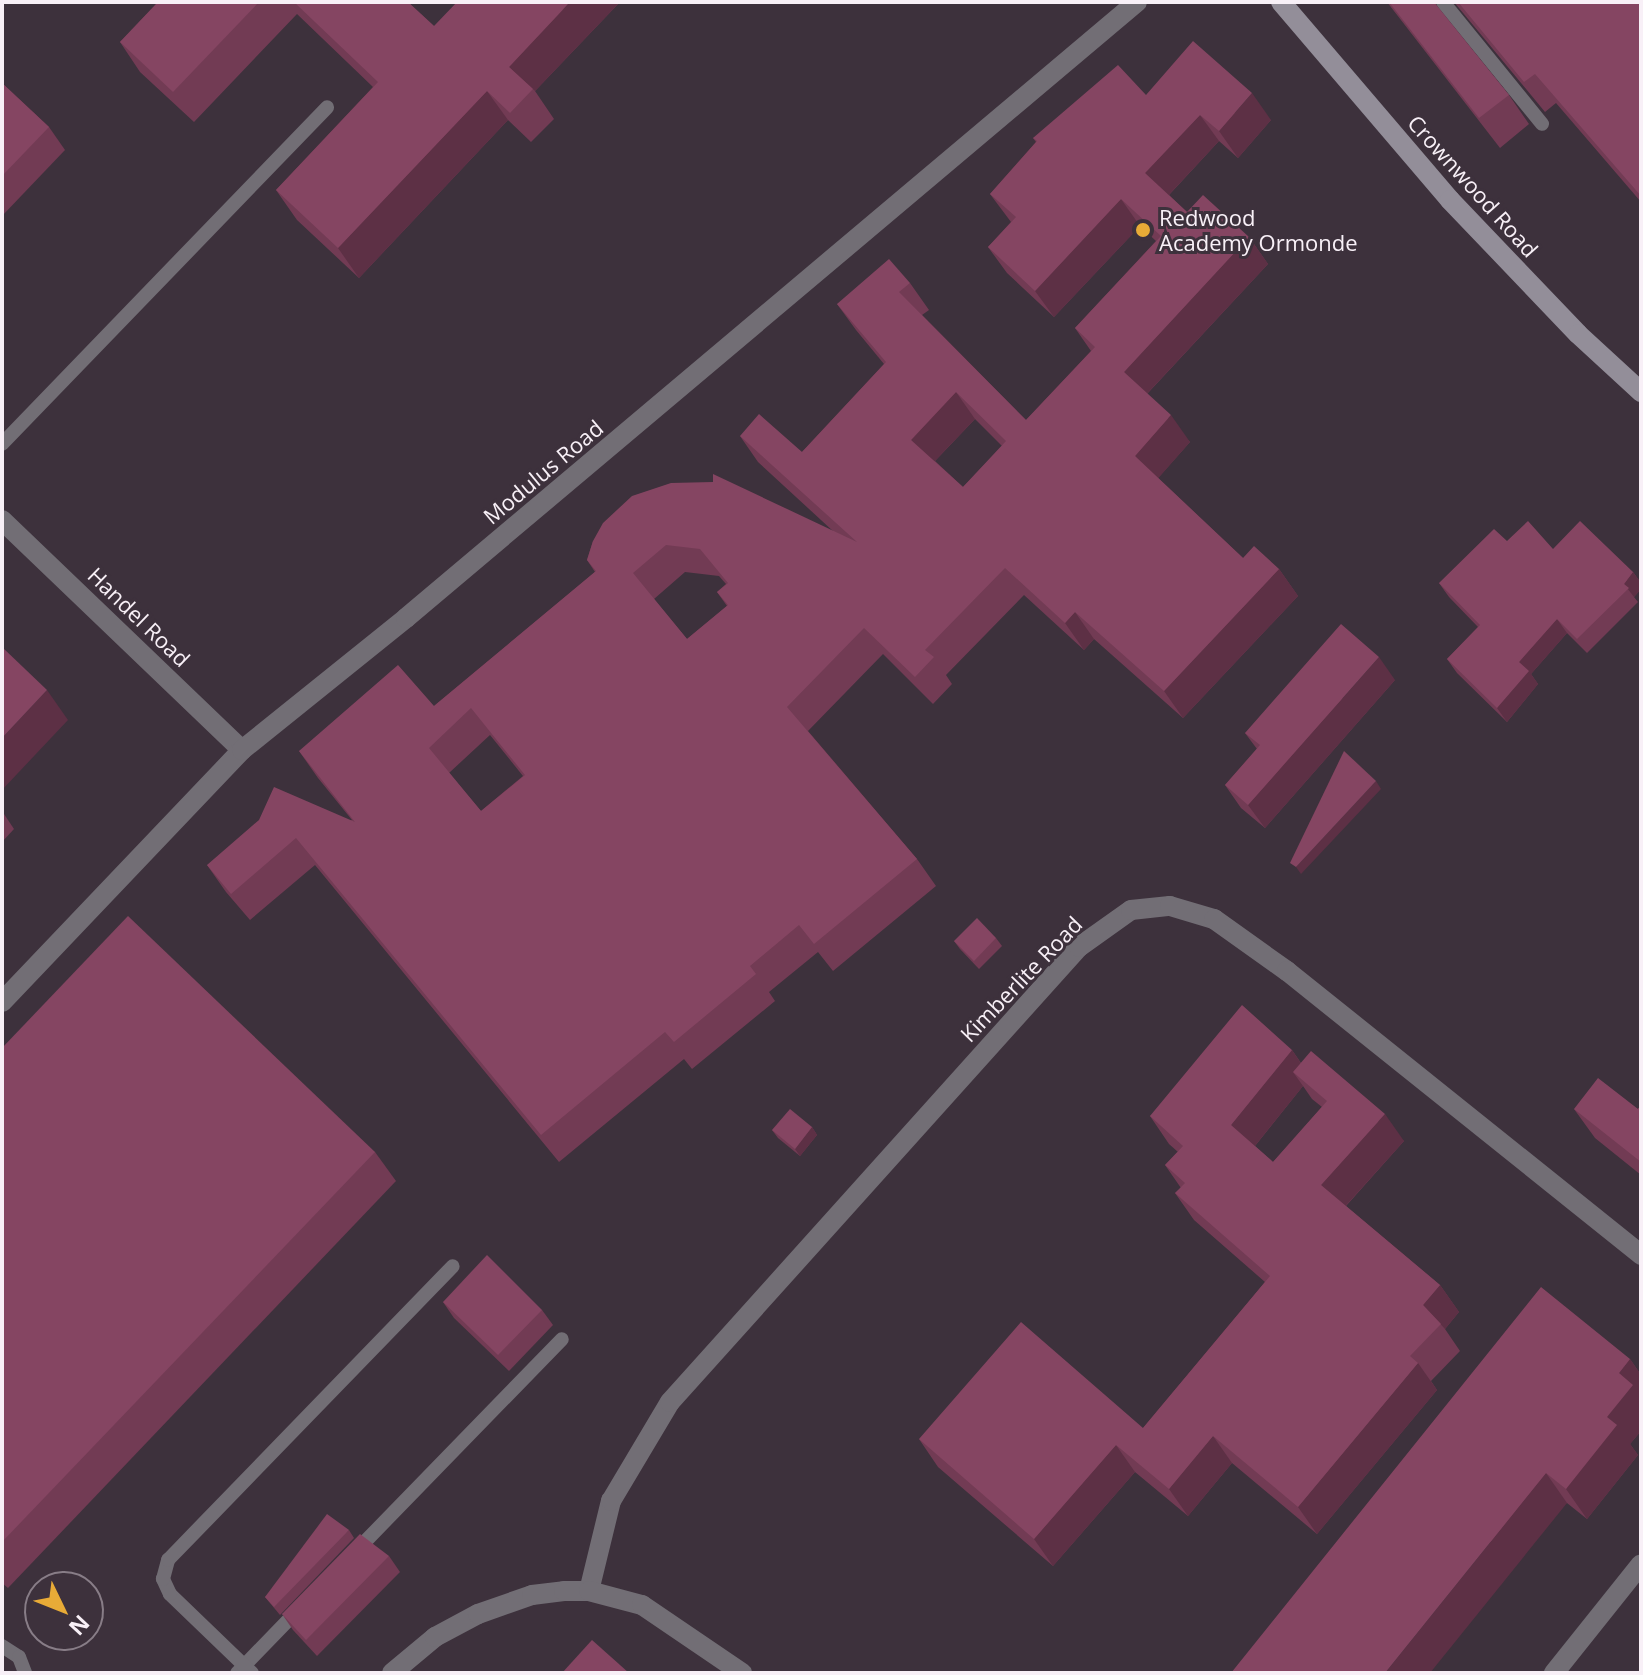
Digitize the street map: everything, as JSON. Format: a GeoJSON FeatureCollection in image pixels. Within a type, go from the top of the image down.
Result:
{"type":"FeatureCollection","features":[{"type":"Feature","properties":{"kind":"main road","name":"Crownwood Road"},"geometry":{"type":"LineString","coordinates":[[1281,2],[1461,211],[1578,334],[1641,392]]}},
{"type":"Feature","properties":{"kind":"street","name":"Modulus Road"},"geometry":{"type":"LineString","coordinates":[[2,1002],[242,750],[406,618],[1137,2]]}},
{"type":"Feature","properties":{"kind":"street","name":"Handel Road"},"geometry":{"type":"LineString","coordinates":[[2,520],[242,750]]}},
{"type":"Feature","properties":{"kind":"street","name":"Kimberlite Road"},"geometry":{"type":"LineString","coordinates":[[589,1591],[611,1501],[670,1402],[1079,947],[1131,910],[1170,906],[1214,919],[1287,971],[1641,1255]]}},
{"type":"Feature","properties":{"kind":"street"},"geometry":{"type":"LineString","coordinates":[[1554,1673],[1641,1564]]}},
{"type":"Feature","properties":{"kind":"street"},"geometry":{"type":"LineString","coordinates":[[392,1673],[435,1637],[478,1614],[532,1595],[589,1591],[642,1605],[697,1637],[742,1673]]}},
{"type":"Feature","properties":{"kind":"lane"},"geometry":{"type":"LineString","coordinates":[[1443,2],[1542,124]]}},
{"type":"Feature","properties":{"kind":"lane"},"geometry":{"type":"LineString","coordinates":[[2,444],[327,107]]}},
{"type":"Feature","properties":{"kind":"lane"},"geometry":{"type":"LineString","coordinates":[[310,1598],[245,1671],[170,1594],[163,1579],[168,1560],[453,1266]]}},
{"type":"Feature","properties":{"kind":"lane"},"geometry":{"type":"LineString","coordinates":[[343,1564],[562,1339]]}},
{"type":"Feature","properties":{"kind":"lane"},"geometry":{"type":"LineString","coordinates":[[2,1646],[19,1657],[25,1673]]}},
{"type":"Feature","properties":{"kind":"building"},"geometry":{"type":"Polygon","coordinates":[[[158,2],[259,2],[173,92],[120,42],[158,2]]]}},
{"type":"Feature","properties":{"kind":"building"},"geometry":{"type":"Polygon","coordinates":[[[294,2],[408,2],[434,26],[457,2],[570,2],[509,67],[533,89],[510,113],[487,91],[338,248],[276,190],[378,82],[294,2]]]}},
{"type":"Feature","properties":{"kind":"building"},"geometry":{"type":"Polygon","coordinates":[[[1389,2],[1434,2],[1509,95],[1479,118],[1389,2]]]}},
{"type":"Feature","properties":{"kind":"building"},"geometry":{"type":"Polygon","coordinates":[[[1458,2],[1641,2],[1641,196],[1535,74],[1524,82],[1458,2]]]}},
{"type":"Feature","properties":{"kind":"building"},"geometry":{"type":"Polygon","coordinates":[[[1193,41],[1252,93],[1219,131],[1200,115],[1145,173],[1187,212],[1203,195],[1249,237],[1124,372],[1171,415],[1135,456],[1243,558],[1254,546],[1279,569],[1164,691],[1075,612],[1065,623],[1005,568],[925,650],[934,657],[915,677],[864,628],[787,707],[917,859],[814,944],[799,925],[750,966],[756,974],[674,1042],[665,1032],[541,1135],[296,838],[231,894],[207,865],[259,820],[274,787],[355,822],[299,751],[398,665],[434,706],[596,571],[587,560],[593,541],[603,523],[632,496],[671,483],[713,482],[713,474],[857,542],[740,436],[759,414],[802,452],[886,362],[837,304],[889,259],[910,283],[899,292],[1026,420],[1095,347],[1075,328],[1161,236],[1121,199],[1035,291],[988,247],[1016,217],[990,194],[1037,141],[1033,138],[1118,65],[1146,95],[1193,41]],[[956,392],[911,440],[963,487],[1006,441],[956,392]],[[666,545],[633,573],[687,639],[728,605],[717,592],[728,583],[700,549],[666,545]],[[471,708],[429,748],[481,811],[525,775],[471,708]]]}},
{"type":"Feature","properties":{"kind":"building"},"geometry":{"type":"Polygon","coordinates":[[[2,83],[49,127],[2,176],[2,83]]]}},
{"type":"Feature","properties":{"kind":"building"},"geometry":{"type":"Polygon","coordinates":[[[1528,521],[1553,549],[1580,521],[1633,572],[1624,584],[1629,588],[1577,639],[1557,619],[1519,662],[1529,671],[1497,708],[1447,659],[1480,625],[1439,583],[1494,529],[1507,541],[1528,521]]]}},
{"type":"Feature","properties":{"kind":"building"},"geometry":{"type":"Polygon","coordinates":[[[1341,624],[1379,657],[1248,805],[1225,785],[1260,745],[1245,733],[1341,624]]]}},
{"type":"Feature","properties":{"kind":"building"},"geometry":{"type":"Polygon","coordinates":[[[2,647],[47,690],[2,738],[2,647]]]}},
{"type":"Feature","properties":{"kind":"building"},"geometry":{"type":"Polygon","coordinates":[[[1344,751],[1376,781],[1296,867],[1290,863],[1344,751]]]}},
{"type":"Feature","properties":{"kind":"building"},"geometry":{"type":"Polygon","coordinates":[[[128,916],[375,1152],[2,1542],[2,1048],[128,916]]]}},
{"type":"Feature","properties":{"kind":"building"},"geometry":{"type":"Polygon","coordinates":[[[977,918],[996,938],[974,961],[954,941],[977,918]]]}},
{"type":"Feature","properties":{"kind":"building"},"geometry":{"type":"Polygon","coordinates":[[[1242,1005],[1292,1050],[1231,1125],[1273,1162],[1327,1101],[1293,1072],[1311,1051],[1385,1114],[1321,1185],[1440,1285],[1423,1305],[1441,1324],[1410,1356],[1418,1363],[1298,1507],[1213,1436],[1169,1489],[1116,1445],[1034,1539],[919,1439],[1021,1322],[1143,1428],[1270,1276],[1175,1193],[1185,1183],[1165,1165],[1183,1146],[1150,1116],[1242,1005]]]}},
{"type":"Feature","properties":{"kind":"building"},"geometry":{"type":"Polygon","coordinates":[[[1598,1078],[1638,1109],[1641,1105],[1641,1162],[1574,1109],[1598,1078]]]}},
{"type":"Feature","properties":{"kind":"building"},"geometry":{"type":"Polygon","coordinates":[[[790,1109],[812,1127],[795,1149],[772,1130],[790,1109]]]}},
{"type":"Feature","properties":{"kind":"building"},"geometry":{"type":"Polygon","coordinates":[[[487,1255],[542,1310],[498,1355],[443,1302],[487,1255]]]}},
{"type":"Feature","properties":{"kind":"building"},"geometry":{"type":"Polygon","coordinates":[[[1541,1287],[1630,1359],[1619,1373],[1633,1385],[1607,1417],[1617,1425],[1566,1489],[1546,1473],[1385,1673],[1231,1673],[1541,1287]]]}},
{"type":"Feature","properties":{"kind":"building"},"geometry":{"type":"Polygon","coordinates":[[[327,1514],[349,1530],[274,1607],[265,1597],[327,1514]]]}},
{"type":"Feature","properties":{"kind":"building"},"geometry":{"type":"Polygon","coordinates":[[[360,1534],[389,1556],[306,1640],[282,1614],[360,1534]]]}},
{"type":"Feature","properties":{"kind":"building"},"geometry":{"type":"Polygon","coordinates":[[[592,1640],[629,1673],[562,1673],[592,1640]]]}},
{"type":"Feature","properties":{"kind":"place","name":"Redwood Academy Ormonde"},"geometry":{"type":"Point","coordinates":[1143,230]}}]}
